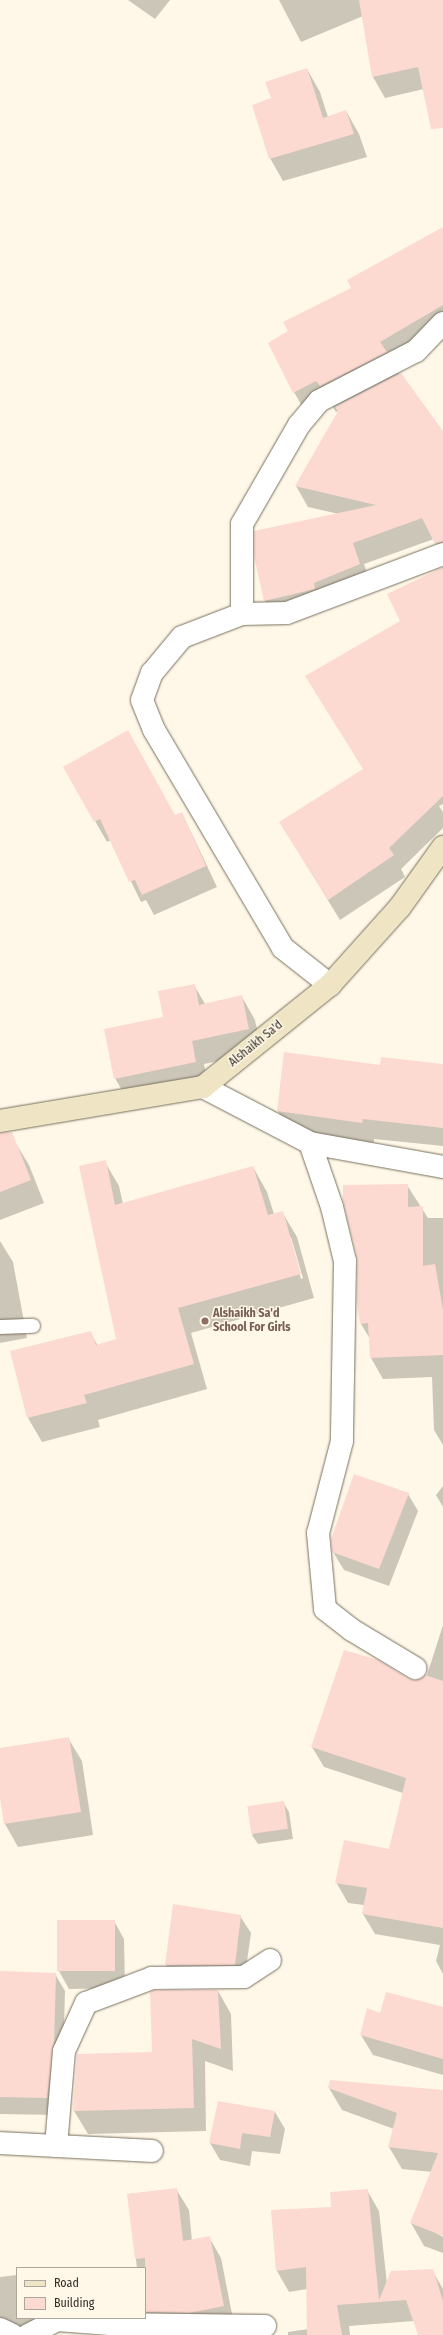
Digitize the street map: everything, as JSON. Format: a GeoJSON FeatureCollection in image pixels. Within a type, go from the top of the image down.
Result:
{"type":"FeatureCollection","features":[{"type":"Feature","properties":{"kind":"street"},"geometry":{"type":"LineString","coordinates":[[242,614],[242,524],[299,425],[319,401],[416,350],[443,323]]}},
{"type":"Feature","properties":{"kind":"street"},"geometry":{"type":"LineString","coordinates":[[330,985],[283,948],[154,730],[142,700],[152,674],[182,638],[242,614],[287,613],[443,554]]}},
{"type":"Feature","properties":{"kind":"street","name":"Alshaikh Sa'd"},"geometry":{"type":"LineString","coordinates":[[0,1122],[203,1087],[330,985],[400,907],[443,847]]}},
{"type":"Feature","properties":{"kind":"street"},"geometry":{"type":"LineString","coordinates":[[203,1087],[310,1143],[443,1167]]}},
{"type":"Feature","properties":{"kind":"street"},"geometry":{"type":"LineString","coordinates":[[310,1143],[332,1207],[345,1261],[342,1441],[318,1534],[325,1609],[352,1630],[415,1668]]}},
{"type":"Feature","properties":{"kind":"street"},"geometry":{"type":"LineString","coordinates":[[56,2146],[64,2051],[86,2003],[152,1978],[244,1977],[270,1960]]}},
{"type":"Feature","properties":{"kind":"street"},"geometry":{"type":"LineString","coordinates":[[0,2143],[152,2151]]}},
{"type":"Feature","properties":{"kind":"street"},"geometry":{"type":"LineString","coordinates":[[28,2335],[57,2320],[110,2324],[265,2326]]}},
{"type":"Feature","properties":{"kind":"street"},"geometry":{"type":"LineString","coordinates":[[0,2329],[13,2335]]}},
{"type":"Feature","properties":{"kind":"lane"},"geometry":{"type":"LineString","coordinates":[[0,1327],[33,1326]]}},
{"type":"Feature","properties":{"kind":"building"},"geometry":{"type":"Polygon","coordinates":[[[359,0],[443,0],[443,128],[431,129],[418,67],[372,77],[359,0]]]}},
{"type":"Feature","properties":{"kind":"building"},"geometry":{"type":"Polygon","coordinates":[[[307,68],[323,118],[346,110],[354,134],[269,159],[252,105],[271,98],[265,82],[307,68]]]}},
{"type":"Feature","properties":{"kind":"building"},"geometry":{"type":"Polygon","coordinates":[[[443,227],[443,305],[380,342],[387,352],[320,386],[316,381],[293,393],[268,343],[288,331],[283,322],[351,288],[347,280],[443,227]]]}},
{"type":"Feature","properties":{"kind":"building"},"geometry":{"type":"Polygon","coordinates":[[[401,373],[443,431],[443,542],[435,544],[422,518],[353,543],[360,564],[314,583],[315,589],[264,601],[254,556],[254,531],[376,505],[295,486],[338,411],[335,407],[401,373]]]}},
{"type":"Feature","properties":{"kind":"building"},"geometry":{"type":"Polygon","coordinates":[[[443,567],[443,796],[389,848],[394,855],[328,900],[279,822],[363,769],[305,676],[400,621],[387,594],[443,567]]]}},
{"type":"Feature","properties":{"kind":"building"},"geometry":{"type":"Polygon","coordinates":[[[128,730],[175,815],[182,812],[206,866],[142,895],[135,880],[129,882],[100,819],[94,822],[63,767],[128,730]]]}},
{"type":"Feature","properties":{"kind":"building"},"geometry":{"type":"Polygon","coordinates":[[[195,984],[199,1005],[242,995],[249,1029],[192,1041],[196,1062],[114,1079],[104,1029],[163,1017],[158,991],[195,984]]]}},
{"type":"Feature","properties":{"kind":"building"},"geometry":{"type":"Polygon","coordinates":[[[284,1052],[380,1065],[381,1057],[443,1064],[443,1128],[363,1119],[362,1123],[277,1111],[284,1052]]]}},
{"type":"Feature","properties":{"kind":"building"},"geometry":{"type":"Polygon","coordinates":[[[12,1132],[31,1180],[0,1192],[0,1133],[12,1132]]]}},
{"type":"Feature","properties":{"kind":"building"},"geometry":{"type":"Polygon","coordinates":[[[106,1160],[115,1205],[253,1166],[268,1215],[283,1211],[301,1274],[178,1308],[194,1364],[84,1395],[87,1403],[27,1418],[10,1351],[91,1331],[96,1345],[116,1339],[79,1166],[106,1160]]]}},
{"type":"Feature","properties":{"kind":"building"},"geometry":{"type":"Polygon","coordinates":[[[408,1184],[408,1207],[423,1206],[423,1266],[435,1264],[443,1310],[443,1355],[370,1358],[368,1323],[360,1324],[357,1303],[357,1258],[343,1201],[343,1185],[408,1184]]]}},
{"type":"Feature","properties":{"kind":"building"},"geometry":{"type":"Polygon","coordinates":[[[354,1474],[409,1493],[379,1569],[332,1552],[331,1539],[354,1474]]]}},
{"type":"Feature","properties":{"kind":"building"},"geometry":{"type":"Polygon","coordinates":[[[344,1650],[378,1660],[409,1679],[415,1680],[425,1675],[443,1681],[443,1928],[362,1914],[367,1888],[335,1883],[344,1840],[389,1849],[406,1778],[311,1747],[344,1650]]]}},
{"type":"Feature","properties":{"kind":"building"},"geometry":{"type":"Polygon","coordinates":[[[69,1737],[81,1812],[4,1824],[0,1798],[0,1748],[69,1737]]]}},
{"type":"Feature","properties":{"kind":"building"},"geometry":{"type":"Polygon","coordinates":[[[284,1801],[288,1829],[251,1834],[247,1806],[284,1801]]]}},
{"type":"Feature","properties":{"kind":"building"},"geometry":{"type":"Polygon","coordinates":[[[173,1904],[241,1915],[235,1965],[165,1965],[173,1904]]]}},
{"type":"Feature","properties":{"kind":"building"},"geometry":{"type":"Polygon","coordinates":[[[57,1920],[115,1920],[115,1971],[57,1971],[57,1920]]]}},
{"type":"Feature","properties":{"kind":"building"},"geometry":{"type":"Polygon","coordinates":[[[0,1971],[56,1973],[54,2044],[47,2098],[0,2097],[0,1971]]]}},
{"type":"Feature","properties":{"kind":"building"},"geometry":{"type":"Polygon","coordinates":[[[154,1990],[218,1990],[221,2049],[192,2039],[194,2108],[73,2111],[77,2054],[152,2052],[150,1992],[154,1990]]]}},
{"type":"Feature","properties":{"kind":"building"},"geometry":{"type":"Polygon","coordinates":[[[386,1992],[443,2007],[443,2059],[360,2035],[367,2008],[380,2013],[386,1992]]]}},
{"type":"Feature","properties":{"kind":"building"},"geometry":{"type":"Polygon","coordinates":[[[330,2080],[443,2090],[443,2236],[410,2223],[438,2153],[388,2147],[397,2113],[328,2088],[330,2080]]]}},
{"type":"Feature","properties":{"kind":"building"},"geometry":{"type":"Polygon","coordinates":[[[218,2101],[275,2111],[270,2137],[242,2133],[240,2149],[209,2143],[218,2101]]]}},
{"type":"Feature","properties":{"kind":"building"},"geometry":{"type":"Polygon","coordinates":[[[177,2188],[183,2241],[210,2236],[224,2306],[189,2313],[146,2312],[145,2258],[135,2259],[127,2194],[177,2188]]]}},
{"type":"Feature","properties":{"kind":"building"},"geometry":{"type":"Polygon","coordinates":[[[368,2189],[379,2300],[391,2271],[433,2269],[443,2301],[443,2335],[418,2335],[406,2300],[337,2305],[342,2335],[307,2335],[306,2267],[276,2271],[271,2210],[331,2207],[330,2192],[368,2189]]]}},
{"type":"Feature","properties":{"kind":"place","name":"Alshaikh Sa'd School For Girls"},"geometry":{"type":"Point","coordinates":[205,1321]}}]}
